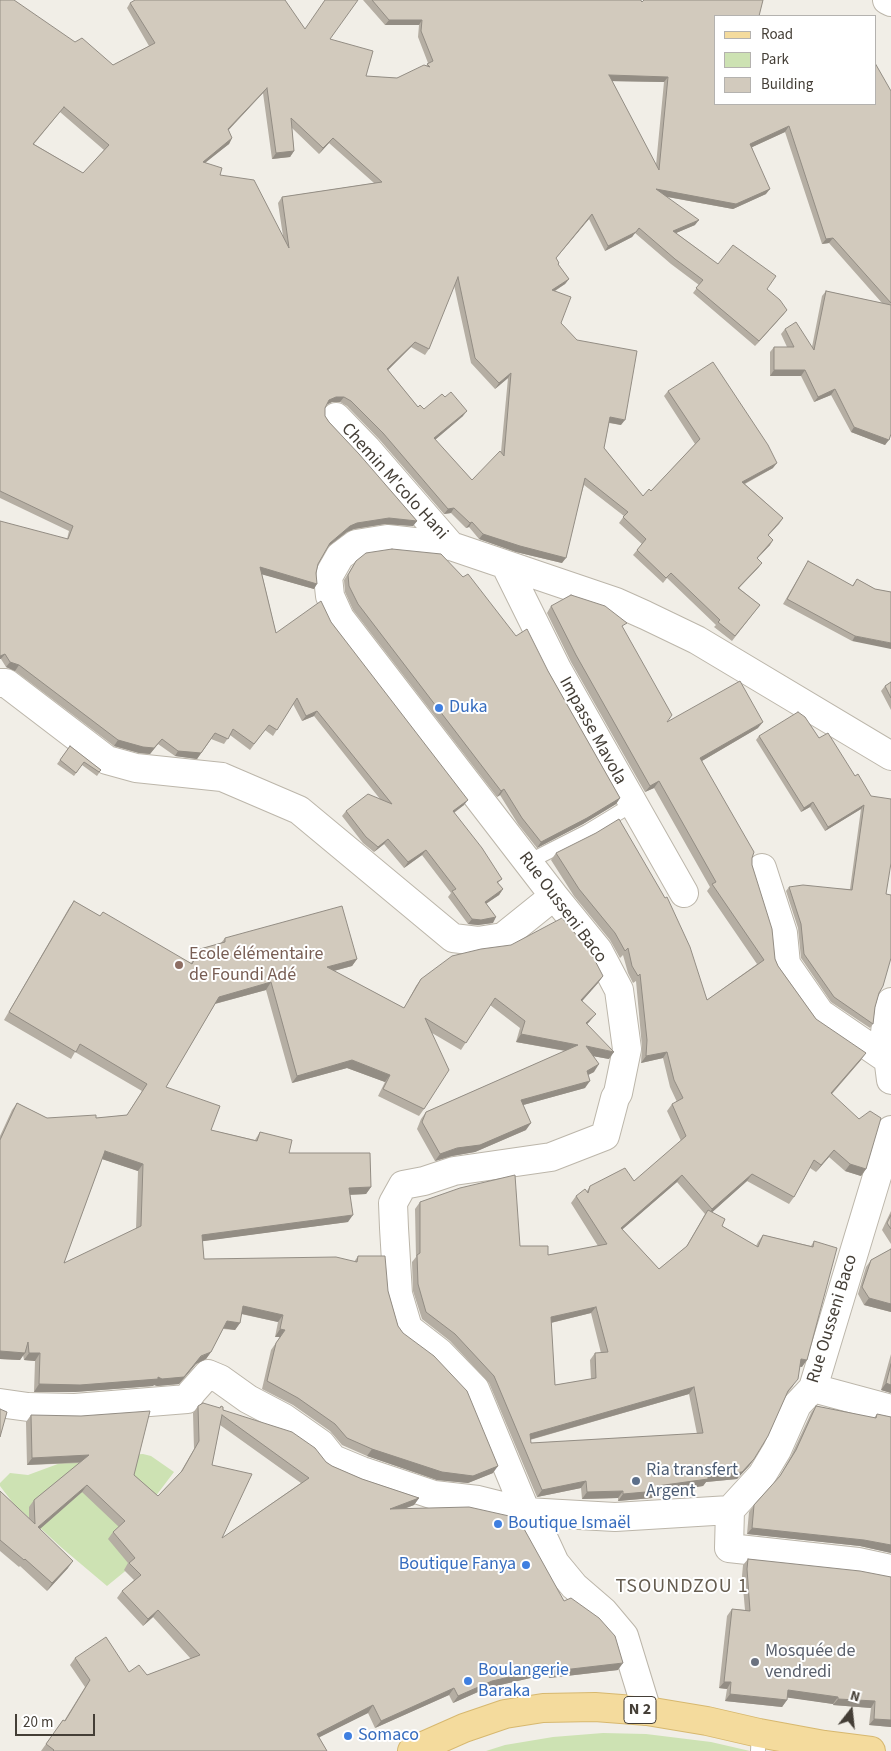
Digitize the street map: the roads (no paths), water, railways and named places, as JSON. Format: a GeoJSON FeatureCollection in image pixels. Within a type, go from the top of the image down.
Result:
{"type":"FeatureCollection","features":[{"type":"Feature","properties":{"kind":"main road","name":"N 2"},"geometry":{"type":"LineString","coordinates":[[412,1751],[464,1728],[505,1714],[543,1708],[595,1707],[647,1711],[707,1721],[759,1742],[872,1751]]}},
{"type":"Feature","properties":{"kind":"street","name":"Chemin M'colo Hani"},"geometry":{"type":"LineString","coordinates":[[336,417],[373,455],[451,546]]}},
{"type":"Feature","properties":{"kind":"street","name":"Rue Ousseni Baco"},"geometry":{"type":"LineString","coordinates":[[647,1711],[624,1636],[603,1611],[574,1586],[555,1563],[544,1537],[526,1512],[475,1389],[439,1352],[408,1328],[398,1294],[393,1203],[404,1185],[424,1181],[454,1170],[551,1157],[605,1136],[618,1093],[627,1049],[618,990],[598,950],[554,896],[340,618],[330,596],[328,577],[340,556],[356,544],[386,539],[451,546],[616,602],[698,640],[891,756]]}},
{"type":"Feature","properties":{"kind":"street","name":"Impasse Mavola"},"geometry":{"type":"LineString","coordinates":[[506,566],[556,669],[684,893]]}},
{"type":"Feature","properties":{"kind":"street"},"geometry":{"type":"LineString","coordinates":[[0,683],[6,683],[107,760],[136,768],[222,777],[299,810],[453,938],[478,941],[503,937],[554,896]]}},
{"type":"Feature","properties":{"kind":"street"},"geometry":{"type":"LineString","coordinates":[[762,868],[783,933],[786,964],[820,1013],[890,1071]]}},
{"type":"Feature","properties":{"kind":"street"},"geometry":{"type":"LineString","coordinates":[[890,1071],[885,1033],[891,1002]]}},
{"type":"Feature","properties":{"kind":"street","name":"Rue Ousseni Baco"},"geometry":{"type":"LineString","coordinates":[[730,1510],[762,1475],[777,1450],[797,1405],[813,1388],[891,1130]]}},
{"type":"Feature","properties":{"kind":"street"},"geometry":{"type":"LineString","coordinates":[[0,1403],[28,1407],[75,1408],[187,1399],[208,1374],[220,1379],[248,1399],[284,1418],[321,1444],[333,1459],[362,1471],[434,1495],[478,1500],[526,1512],[615,1517],[730,1510],[729,1548],[858,1562],[891,1569]]}},
{"type":"Feature","properties":{"kind":"street"},"geometry":{"type":"LineString","coordinates":[[813,1388],[891,1409]]}},
{"type":"Feature","properties":{"kind":"lane"},"geometry":{"type":"LineString","coordinates":[[528,862],[587,832],[633,804]]}},
{"type":"Feature","properties":{"kind":"place","name":"Duka"},"geometry":{"type":"Point","coordinates":[439,708]}},
{"type":"Feature","properties":{"kind":"place","name":"Ecole élémentaire de Foundi Adé"},"geometry":{"type":"Point","coordinates":[179,965]}},
{"type":"Feature","properties":{"kind":"place","name":"Ria transfert Argent"},"geometry":{"type":"Point","coordinates":[636,1481]}},
{"type":"Feature","properties":{"kind":"place","name":"Boutique Ismaël"},"geometry":{"type":"Point","coordinates":[498,1524]}},
{"type":"Feature","properties":{"kind":"place","name":"Boutique Fanya"},"geometry":{"type":"Point","coordinates":[526,1565]}},
{"type":"Feature","properties":{"kind":"place","name":"Mosquée de vendredi"},"geometry":{"type":"Point","coordinates":[755,1662]}},
{"type":"Feature","properties":{"kind":"place","name":"Boulangerie Baraka"},"geometry":{"type":"Point","coordinates":[468,1681]}},
{"type":"Feature","properties":{"kind":"place","name":"Somaco"},"geometry":{"type":"Point","coordinates":[348,1736]}},
{"type":"Feature","properties":{"kind":"district","name":"TSOUNDZOU 1"},"geometry":{"type":"Point","coordinates":[682,1588]}}]}
